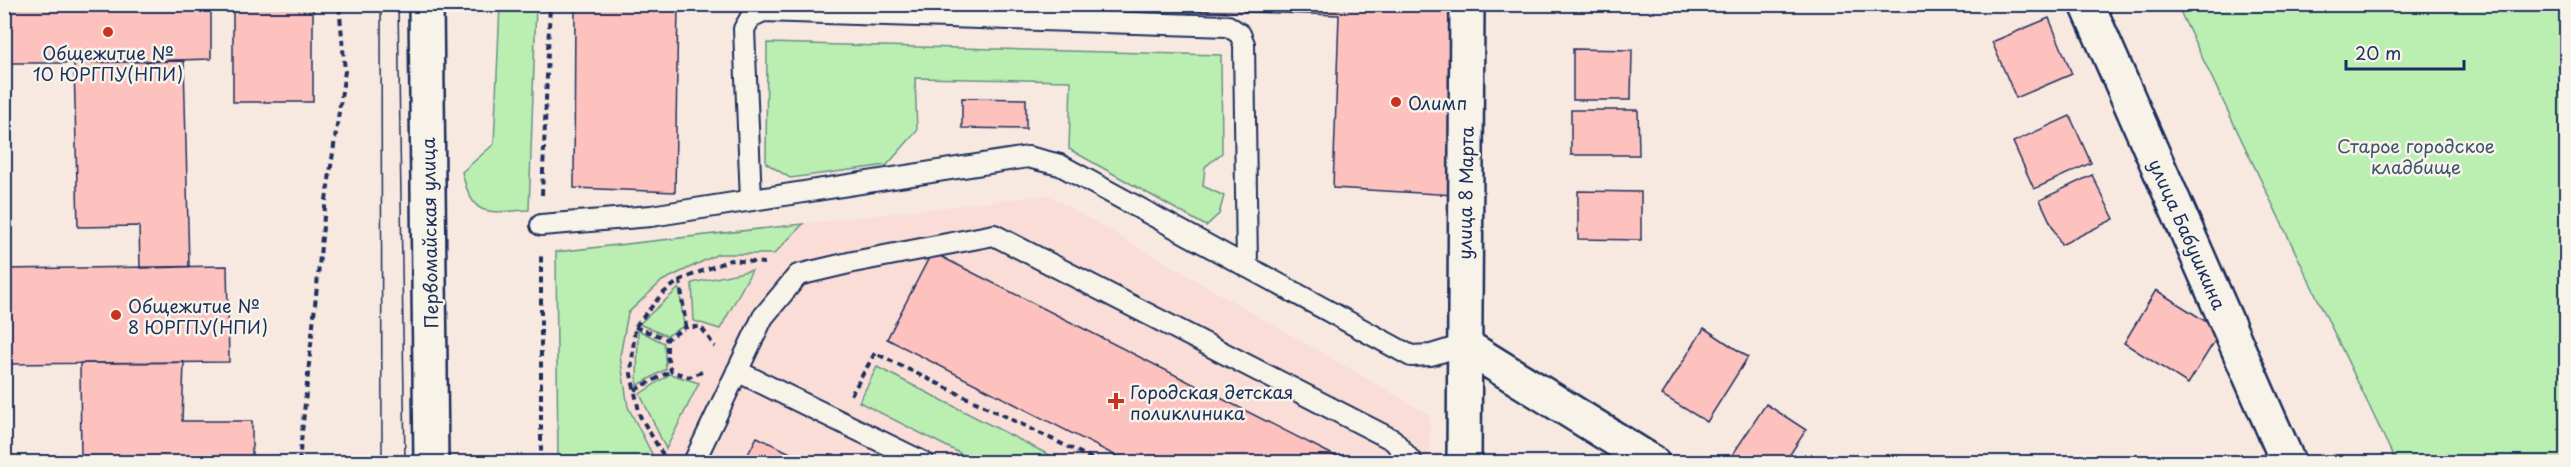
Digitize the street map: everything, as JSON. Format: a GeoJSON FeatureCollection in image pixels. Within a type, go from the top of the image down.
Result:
{"type":"FeatureCollection","features":[{"type":"Feature","properties":{"kind":"street","name":"Первомайская улица"},"geometry":{"type":"LineString","coordinates":[[426,4],[431,462]]}},
{"type":"Feature","properties":{"kind":"street","name":"улица 8 Марта"},"geometry":{"type":"LineString","coordinates":[[1464,462],[1467,4]]}},
{"type":"Feature","properties":{"kind":"street","name":"улица Бабушкина"},"geometry":{"type":"LineString","coordinates":[[2087,4],[2288,462]]}},
{"type":"Feature","properties":{"kind":"street"},"geometry":{"type":"LineString","coordinates":[[1464,345],[1652,462]]}},
{"type":"Feature","properties":{"kind":"lane"},"geometry":{"type":"LineString","coordinates":[[751,200],[744,29],[751,17],[763,11],[784,8],[1190,17],[1228,26],[1240,34],[1244,44],[1247,267]]}},
{"type":"Feature","properties":{"kind":"lane"},"geometry":{"type":"LineString","coordinates":[[542,225],[651,216],[1028,157],[1060,165],[1411,356],[1431,355],[1464,345]]}},
{"type":"Feature","properties":{"kind":"lane"},"geometry":{"type":"LineString","coordinates":[[694,462],[763,317],[798,275],[994,235],[1393,440],[1412,462]]}},
{"type":"Feature","properties":{"kind":"lane"},"geometry":{"type":"LineString","coordinates":[[737,371],[923,462]]}},
{"type":"Feature","properties":{"kind":"path"},"geometry":{"type":"LineString","coordinates":[[299,462],[325,207],[345,71],[339,4]]}},
{"type":"Feature","properties":{"kind":"path"},"geometry":{"type":"LineString","coordinates":[[670,448],[664,458],[640,416],[631,374],[635,327],[662,294],[681,280],[730,260],[765,263],[760,273]]}},
{"type":"Feature","properties":{"kind":"path"},"geometry":{"type":"LineString","coordinates":[[681,280],[686,327]]}},
{"type":"Feature","properties":{"kind":"path"},"geometry":{"type":"LineString","coordinates":[[635,327],[667,339]]}},
{"type":"Feature","properties":{"kind":"path"},"geometry":{"type":"LineString","coordinates":[[667,339],[686,327],[701,327],[714,343],[716,350]]}},
{"type":"Feature","properties":{"kind":"path"},"geometry":{"type":"LineString","coordinates":[[667,339],[667,356],[671,371]]}},
{"type":"Feature","properties":{"kind":"path"},"geometry":{"type":"LineString","coordinates":[[717,357],[722,346]]}},
{"type":"Feature","properties":{"kind":"path"},"geometry":{"type":"LineString","coordinates":[[838,420],[875,353],[1097,462]]}},
{"type":"Feature","properties":{"kind":"path"},"geometry":{"type":"LineString","coordinates":[[635,390],[671,371],[689,377],[711,368],[705,378]]}},
{"type":"Feature","properties":{"kind":"shaded area"},"geometry":{"type":"Polygon","coordinates":[[[1048,195],[1430,415],[1429,462],[558,462],[556,252],[1048,195]]]}},
{"type":"Feature","properties":{"kind":"green space"},"geometry":{"type":"Polygon","coordinates":[[[500,5],[536,5],[529,210],[492,212],[477,206],[471,198],[462,172],[494,144],[500,5]]]}},
{"type":"Feature","properties":{"kind":"green space","name":"Старое городское кладбище"},"geometry":{"type":"Polygon","coordinates":[[[2177,5],[2566,5],[2566,462],[2396,462],[2177,5]]]}},
{"type":"Feature","properties":{"kind":"green space"},"geometry":{"type":"Polygon","coordinates":[[[767,43],[1221,55],[1222,153],[1205,167],[1203,186],[1224,196],[1219,214],[1206,226],[1069,149],[1071,81],[915,78],[917,131],[887,165],[790,178],[766,163],[767,43]]]}},
{"type":"Feature","properties":{"kind":"green space"},"geometry":{"type":"Polygon","coordinates":[[[803,224],[774,254],[718,254],[662,281],[628,313],[620,356],[628,407],[652,454],[648,462],[558,462],[556,252],[803,224]]]}},
{"type":"Feature","properties":{"kind":"green space"},"geometry":{"type":"Polygon","coordinates":[[[752,270],[720,329],[694,321],[692,283],[752,270]]]}},
{"type":"Feature","properties":{"kind":"green space"},"geometry":{"type":"Polygon","coordinates":[[[679,288],[684,326],[667,336],[639,324],[679,288]]]}},
{"type":"Feature","properties":{"kind":"green space"},"geometry":{"type":"Polygon","coordinates":[[[638,330],[664,343],[666,369],[637,386],[638,330]]]}},
{"type":"Feature","properties":{"kind":"green space"},"geometry":{"type":"Polygon","coordinates":[[[877,367],[1057,459],[1055,462],[977,462],[859,402],[877,367]]]}},
{"type":"Feature","properties":{"kind":"green space"},"geometry":{"type":"Polygon","coordinates":[[[670,374],[699,383],[666,449],[640,394],[670,374]]]}},
{"type":"Feature","properties":{"kind":"building","name":"Общежитие № 10 ЮРГПУ(НПИ)"},"geometry":{"type":"Polygon","coordinates":[[[4,4],[211,4],[211,59],[4,63],[4,4]]]}},
{"type":"Feature","properties":{"kind":"building"},"geometry":{"type":"Polygon","coordinates":[[[575,4],[678,4],[675,192],[574,188],[575,4]]]}},
{"type":"Feature","properties":{"kind":"building","name":"Олимп"},"geometry":{"type":"Polygon","coordinates":[[[1005,4],[1457,4],[1455,195],[1333,188],[1339,15],[1005,4]]]}},
{"type":"Feature","properties":{"kind":"building"},"geometry":{"type":"Polygon","coordinates":[[[1572,4],[1620,4],[1620,9],[1572,10],[1572,4]]]}},
{"type":"Feature","properties":{"kind":"building"},"geometry":{"type":"Polygon","coordinates":[[[233,6],[313,6],[313,102],[233,102],[233,6]]]}},
{"type":"Feature","properties":{"kind":"building"},"geometry":{"type":"Polygon","coordinates":[[[2049,18],[2072,74],[2016,98],[1992,42],[2049,18]]]}},
{"type":"Feature","properties":{"kind":"building"},"geometry":{"type":"Polygon","coordinates":[[[1573,49],[1632,50],[1631,100],[1573,100],[1573,49]]]}},
{"type":"Feature","properties":{"kind":"building"},"geometry":{"type":"Polygon","coordinates":[[[184,61],[189,267],[140,268],[139,226],[78,227],[74,63],[184,61]]]}},
{"type":"Feature","properties":{"kind":"building"},"geometry":{"type":"Polygon","coordinates":[[[962,98],[1026,99],[1026,129],[962,128],[962,98]]]}},
{"type":"Feature","properties":{"kind":"building"},"geometry":{"type":"Polygon","coordinates":[[[1571,110],[1638,110],[1639,155],[1571,155],[1571,110]]]}},
{"type":"Feature","properties":{"kind":"building"},"geometry":{"type":"Polygon","coordinates":[[[2070,116],[2091,163],[2034,189],[2013,142],[2070,116]]]}},
{"type":"Feature","properties":{"kind":"building"},"geometry":{"type":"Polygon","coordinates":[[[2092,175],[2114,219],[2061,245],[2040,200],[2092,175]]]}},
{"type":"Feature","properties":{"kind":"building"},"geometry":{"type":"Polygon","coordinates":[[[1578,191],[1641,192],[1641,240],[1578,239],[1578,191]]]}},
{"type":"Feature","properties":{"kind":"building","name":"Городская детская поликлиника"},"geometry":{"type":"Polygon","coordinates":[[[932,252],[1347,462],[1128,462],[887,339],[932,252]]]}},
{"type":"Feature","properties":{"kind":"building","name":"Общежитие № 8 ЮРГПУ(НПИ)"},"geometry":{"type":"Polygon","coordinates":[[[227,266],[229,362],[4,364],[4,269],[227,266]]]}},
{"type":"Feature","properties":{"kind":"building"},"geometry":{"type":"Polygon","coordinates":[[[2156,290],[2221,331],[2188,384],[2124,343],[2156,290]]]}},
{"type":"Feature","properties":{"kind":"building"},"geometry":{"type":"Polygon","coordinates":[[[1704,328],[1748,357],[1707,422],[1662,395],[1704,328]]]}},
{"type":"Feature","properties":{"kind":"building"},"geometry":{"type":"Polygon","coordinates":[[[184,362],[182,421],[252,421],[252,462],[81,462],[80,363],[184,362]]]}},
{"type":"Feature","properties":{"kind":"building"},"geometry":{"type":"Polygon","coordinates":[[[1766,404],[1806,430],[1785,462],[1745,462],[1733,454],[1766,404]]]}},
{"type":"Feature","properties":{"kind":"building"},"geometry":{"type":"Polygon","coordinates":[[[757,437],[809,462],[744,462],[757,437]]]}},
{"type":"Feature","properties":{"kind":"tram line"},"geometry":{"type":"LineString","coordinates":[[381,4],[382,462]]}},
{"type":"Feature","properties":{"kind":"tram line"},"geometry":{"type":"LineString","coordinates":[[398,4],[405,462]]}},
{"type":"Feature","properties":{"kind":"place","name":"Общежитие № 10 ЮРГПУ(НПИ)"},"geometry":{"type":"Point","coordinates":[108,32]}},
{"type":"Feature","properties":{"kind":"place","name":"Олимп"},"geometry":{"type":"Point","coordinates":[1396,102]}},
{"type":"Feature","properties":{"kind":"place","name":"Общежитие № 8 ЮРГПУ(НПИ)"},"geometry":{"type":"Point","coordinates":[116,315]}},
{"type":"Feature","properties":{"kind":"place","name":"Городская детская поликлиника"},"geometry":{"type":"Point","coordinates":[1116,401]}}]}
